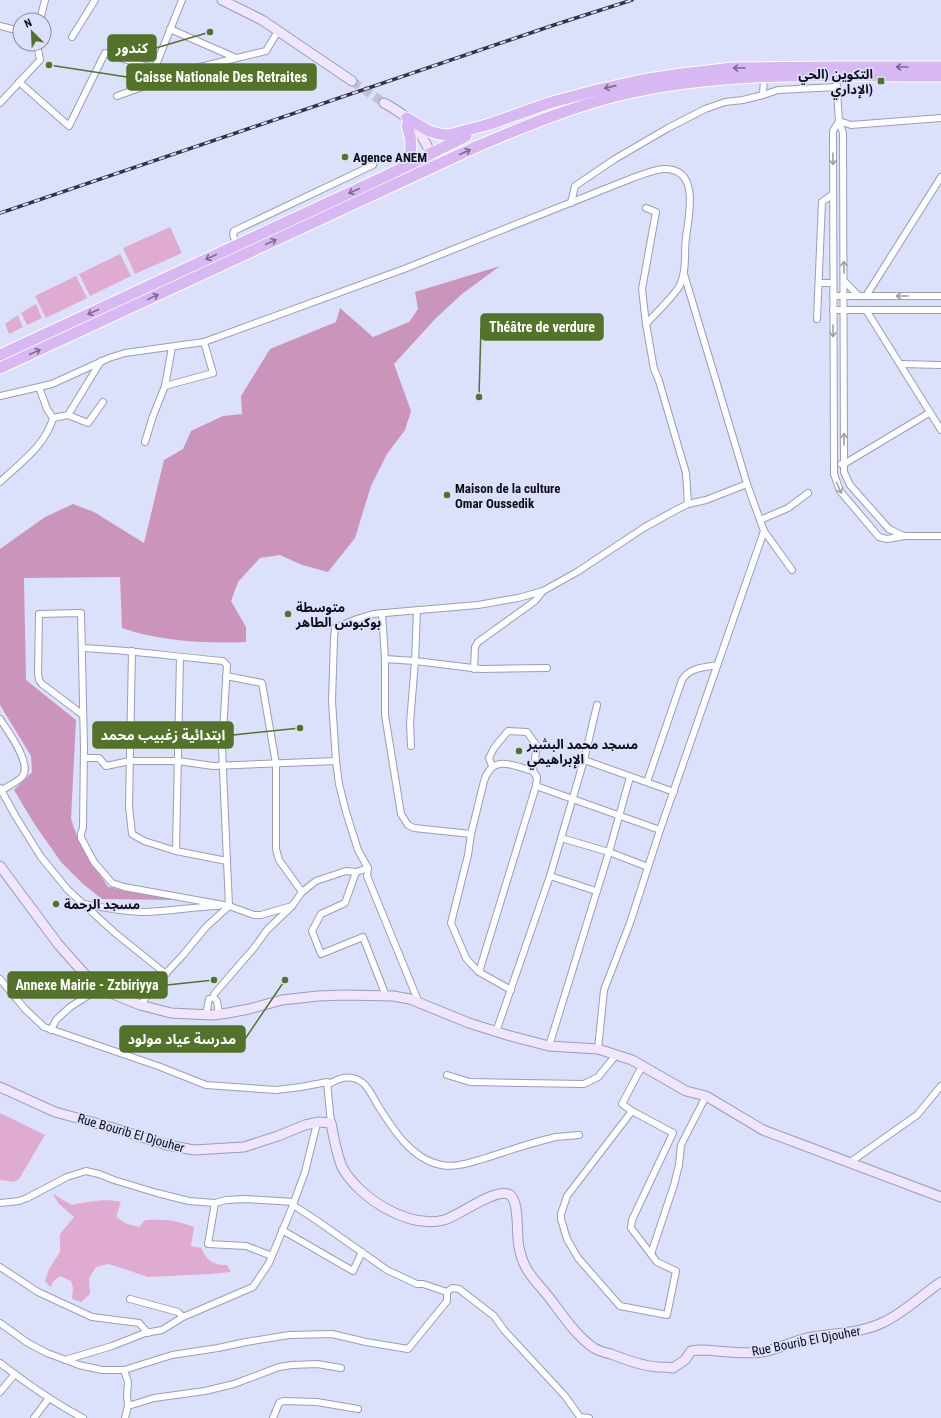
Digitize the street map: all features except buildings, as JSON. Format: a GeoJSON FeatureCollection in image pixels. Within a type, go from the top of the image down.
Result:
{"type":"FeatureCollection","features":[{"type":"Feature","properties":{"kind":"highway"},"geometry":{"type":"LineString","coordinates":[[407,122],[429,131],[446,135],[456,134],[490,124],[549,103],[596,90],[642,80],[695,72],[734,68],[832,66],[941,67]]}},
{"type":"Feature","properties":{"kind":"highway"},"geometry":{"type":"LineString","coordinates":[[0,355],[405,166],[508,133],[574,108],[624,94],[684,84],[740,78],[819,76],[837,81],[941,76]]}},
{"type":"Feature","properties":{"kind":"highway"},"geometry":{"type":"LineString","coordinates":[[405,166],[410,154],[411,146],[411,138],[407,122]]}},
{"type":"Feature","properties":{"kind":"highway"},"geometry":{"type":"LineString","coordinates":[[0,368],[350,205],[490,124]]}},
{"type":"Feature","properties":{"kind":"main road"},"geometry":{"type":"LineString","coordinates":[[222,0],[243,10],[278,31],[352,81]]}},
{"type":"Feature","properties":{"kind":"main road"},"geometry":{"type":"LineString","coordinates":[[407,122],[432,157]]}},
{"type":"Feature","properties":{"kind":"main road"},"geometry":{"type":"LineString","coordinates":[[0,866],[66,955],[89,979],[100,988],[141,1005],[171,1013],[206,1015],[249,1009],[282,1000],[344,995],[386,996],[410,999],[469,1023],[496,1032],[549,1046],[598,1049],[616,1054],[632,1060],[686,1091],[706,1096],[762,1130],[941,1197]]}},
{"type":"Feature","properties":{"kind":"main road","name":"Rue Bourib El Djouher"},"geometry":{"type":"LineString","coordinates":[[0,1088],[55,1112],[105,1125],[162,1144],[194,1150],[244,1147],[305,1125],[331,1123],[340,1162],[351,1179],[374,1201],[405,1217],[426,1221],[443,1220],[497,1194],[502,1193],[511,1195],[515,1202],[517,1211],[517,1234],[521,1256],[530,1275],[570,1324],[588,1343],[602,1351],[658,1367],[673,1368],[685,1360],[691,1351],[762,1352],[810,1338],[862,1330],[879,1324],[898,1314],[941,1282]]}},
{"type":"Feature","properties":{"kind":"street"},"geometry":{"type":"LineString","coordinates":[[42,12],[45,0]]}},
{"type":"Feature","properties":{"kind":"street"},"geometry":{"type":"LineString","coordinates":[[72,37],[95,0]]}},
{"type":"Feature","properties":{"kind":"street"},"geometry":{"type":"LineString","coordinates":[[117,96],[148,85],[182,0]]}},
{"type":"Feature","properties":{"kind":"street"},"geometry":{"type":"LineString","coordinates":[[0,26],[12,29]]}},
{"type":"Feature","properties":{"kind":"street"},"geometry":{"type":"LineString","coordinates":[[170,29],[236,58]]}},
{"type":"Feature","properties":{"kind":"street"},"geometry":{"type":"LineString","coordinates":[[151,78],[266,51],[278,31]]}},
{"type":"Feature","properties":{"kind":"street"},"geometry":{"type":"LineString","coordinates":[[0,103],[40,60],[38,52]]}},
{"type":"Feature","properties":{"kind":"street"},"geometry":{"type":"LineString","coordinates":[[19,82],[69,126],[105,53],[155,69]]}},
{"type":"Feature","properties":{"kind":"street"},"geometry":{"type":"LineString","coordinates":[[819,76],[820,88]]}},
{"type":"Feature","properties":{"kind":"street"},"geometry":{"type":"LineString","coordinates":[[763,95],[764,77]]}},
{"type":"Feature","properties":{"kind":"street"},"geometry":{"type":"LineString","coordinates":[[571,203],[575,186],[615,159],[668,128],[716,104],[763,95],[778,90],[820,88],[837,81],[839,121],[843,133],[844,472],[850,485],[889,530],[905,536]]}},
{"type":"Feature","properties":{"kind":"street"},"geometry":{"type":"LineString","coordinates":[[839,121],[851,125],[941,118]]}},
{"type":"Feature","properties":{"kind":"street"},"geometry":{"type":"LineString","coordinates":[[839,121],[833,131],[834,474],[840,491],[879,537],[887,539],[905,536],[941,536]]}},
{"type":"Feature","properties":{"kind":"street"},"geometry":{"type":"LineString","coordinates":[[237,245],[233,235],[234,231],[374,165]]}},
{"type":"Feature","properties":{"kind":"street"},"geometry":{"type":"LineString","coordinates":[[0,396],[52,384],[101,361],[125,353],[204,342],[404,269],[635,177],[658,170],[671,170],[682,175],[686,180],[690,201],[684,274],[680,287],[646,324]]}},
{"type":"Feature","properties":{"kind":"street"},"geometry":{"type":"LineString","coordinates":[[862,296],[938,187],[941,177]]}},
{"type":"Feature","properties":{"kind":"street"},"geometry":{"type":"LineString","coordinates":[[818,319],[822,202],[833,194]]}},
{"type":"Feature","properties":{"kind":"street"},"geometry":{"type":"LineString","coordinates":[[646,208],[656,212],[642,289],[646,324],[654,370],[659,381],[686,473],[688,504]]}},
{"type":"Feature","properties":{"kind":"street"},"geometry":{"type":"LineString","coordinates":[[684,274],[746,484],[764,531],[792,570]]}},
{"type":"Feature","properties":{"kind":"street"},"geometry":{"type":"LineString","coordinates":[[844,281],[862,296],[864,310],[900,364],[929,413],[938,419],[941,430]]}},
{"type":"Feature","properties":{"kind":"street"},"geometry":{"type":"LineString","coordinates":[[819,283],[833,283]]}},
{"type":"Feature","properties":{"kind":"street"},"geometry":{"type":"LineString","coordinates":[[833,296],[941,296]]}},
{"type":"Feature","properties":{"kind":"street"},"geometry":{"type":"LineString","coordinates":[[833,310],[941,310]]}},
{"type":"Feature","properties":{"kind":"street"},"geometry":{"type":"LineString","coordinates":[[165,386],[213,373],[204,342]]}},
{"type":"Feature","properties":{"kind":"street"},"geometry":{"type":"LineString","coordinates":[[145,442],[153,416],[165,386],[172,347]]}},
{"type":"Feature","properties":{"kind":"street"},"geometry":{"type":"LineString","coordinates":[[68,415],[101,361]]}},
{"type":"Feature","properties":{"kind":"street"},"geometry":{"type":"LineString","coordinates":[[900,364],[941,365]]}},
{"type":"Feature","properties":{"kind":"street"},"geometry":{"type":"LineString","coordinates":[[39,387],[47,409],[54,418]]}},
{"type":"Feature","properties":{"kind":"street"},"geometry":{"type":"LineString","coordinates":[[54,418],[68,415],[88,424],[103,402]]}},
{"type":"Feature","properties":{"kind":"street"},"geometry":{"type":"LineString","coordinates":[[834,463],[844,464],[929,413]]}},
{"type":"Feature","properties":{"kind":"street"},"geometry":{"type":"LineString","coordinates":[[0,482],[36,448],[51,427],[54,418]]}},
{"type":"Feature","properties":{"kind":"street"},"geometry":{"type":"LineString","coordinates":[[419,1003],[367,876],[368,868],[358,850],[339,788],[332,701],[335,628],[362,617],[382,613],[478,605],[518,598],[543,591],[577,572],[645,527],[688,504],[706,500],[746,484]]}},
{"type":"Feature","properties":{"kind":"street"},"geometry":{"type":"LineString","coordinates":[[760,520],[788,508],[808,493]]}},
{"type":"Feature","properties":{"kind":"street"},"geometry":{"type":"LineString","coordinates":[[598,1049],[604,990],[630,923],[660,830],[764,531]]}},
{"type":"Feature","properties":{"kind":"street"},"geometry":{"type":"LineString","coordinates":[[474,669],[475,648],[478,642],[535,601],[543,591]]}},
{"type":"Feature","properties":{"kind":"street"},"geometry":{"type":"LineString","coordinates":[[411,746],[410,723],[417,610]]}},
{"type":"Feature","properties":{"kind":"street"},"geometry":{"type":"LineString","coordinates":[[83,715],[42,684],[39,680],[39,614],[81,613],[83,648],[84,758],[83,828],[80,838],[94,862],[112,882],[124,886],[230,906],[254,915],[261,915],[292,906]]}},
{"type":"Feature","properties":{"kind":"street"},"geometry":{"type":"LineString","coordinates":[[382,613],[385,659],[385,715],[401,814],[408,825],[414,828],[471,834]]}},
{"type":"Feature","properties":{"kind":"street"},"geometry":{"type":"LineString","coordinates":[[83,648],[118,649],[223,661],[227,665],[222,766],[230,906]]}},
{"type":"Feature","properties":{"kind":"street"},"geometry":{"type":"LineString","coordinates":[[132,651],[129,806],[129,820],[132,834],[144,841],[176,851],[227,861]]}},
{"type":"Feature","properties":{"kind":"street"},"geometry":{"type":"LineString","coordinates":[[176,851],[180,657]]}},
{"type":"Feature","properties":{"kind":"street"},"geometry":{"type":"LineString","coordinates":[[385,659],[415,661],[474,669],[547,668]]}},
{"type":"Feature","properties":{"kind":"street"},"geometry":{"type":"LineString","coordinates":[[647,782],[682,680],[686,673],[693,669],[717,665]]}},
{"type":"Feature","properties":{"kind":"street"},"geometry":{"type":"LineString","coordinates":[[226,676],[262,683],[276,764],[276,849],[280,860],[302,892]]}},
{"type":"Feature","properties":{"kind":"street"},"geometry":{"type":"LineString","coordinates":[[496,1032],[550,876],[584,760],[597,705]]}},
{"type":"Feature","properties":{"kind":"street"},"geometry":{"type":"LineString","coordinates":[[0,719],[24,760],[26,769],[23,776],[1,789],[41,857],[68,890],[116,933],[166,974]]}},
{"type":"Feature","properties":{"kind":"street"},"geometry":{"type":"LineString","coordinates":[[492,766],[489,758],[494,748],[508,731],[527,732],[537,746],[532,770]]}},
{"type":"Feature","properties":{"kind":"street"},"geometry":{"type":"LineString","coordinates":[[84,758],[99,758],[106,766],[130,761],[178,761],[222,766],[336,761]]}},
{"type":"Feature","properties":{"kind":"street"},"geometry":{"type":"LineString","coordinates":[[479,972],[536,786],[537,777],[532,770],[500,763],[489,758]]}},
{"type":"Feature","properties":{"kind":"street"},"geometry":{"type":"LineString","coordinates":[[584,760],[674,792]]}},
{"type":"Feature","properties":{"kind":"street"},"geometry":{"type":"LineString","coordinates":[[500,763],[492,766],[486,773],[451,923],[466,958],[479,972],[511,990]]}},
{"type":"Feature","properties":{"kind":"street"},"geometry":{"type":"LineString","coordinates":[[549,1046],[620,816],[630,776]]}},
{"type":"Feature","properties":{"kind":"street"},"geometry":{"type":"LineString","coordinates":[[536,786],[660,830]]}},
{"type":"Feature","properties":{"kind":"street"},"geometry":{"type":"LineString","coordinates":[[561,838],[609,852],[648,867]]}},
{"type":"Feature","properties":{"kind":"street"},"geometry":{"type":"LineString","coordinates":[[219,1014],[214,997],[215,993],[254,948],[267,930],[292,906],[302,892],[316,881],[346,871],[356,872],[368,868]]}},
{"type":"Feature","properties":{"kind":"street"},"geometry":{"type":"LineString","coordinates":[[356,872],[345,903],[321,914],[312,931],[321,954],[363,938],[386,996]]}},
{"type":"Feature","properties":{"kind":"street"},"geometry":{"type":"LineString","coordinates":[[550,876],[596,891]]}},
{"type":"Feature","properties":{"kind":"street"},"geometry":{"type":"LineString","coordinates":[[84,904],[146,912],[198,907],[230,906]]}},
{"type":"Feature","properties":{"kind":"street"},"geometry":{"type":"LineString","coordinates":[[141,1005],[152,988],[166,974],[206,927],[230,906]]}},
{"type":"Feature","properties":{"kind":"street"},"geometry":{"type":"LineString","coordinates":[[0,978],[38,1023],[51,1030],[158,1066],[206,1085],[276,1090],[327,1082],[331,1123]]}},
{"type":"Feature","properties":{"kind":"street"},"geometry":{"type":"LineString","coordinates":[[51,1030],[56,1020],[70,1007],[100,988]]}},
{"type":"Feature","properties":{"kind":"street"},"geometry":{"type":"LineString","coordinates":[[206,1015],[209,999]]}},
{"type":"Feature","properties":{"kind":"street"},"geometry":{"type":"LineString","coordinates":[[447,1076],[470,1082],[584,1084],[598,1077],[616,1054]]}},
{"type":"Feature","properties":{"kind":"street"},"geometry":{"type":"LineString","coordinates":[[632,1111],[566,1196],[561,1219],[567,1239],[578,1258],[620,1306],[667,1315],[676,1271],[657,1262],[631,1228],[632,1220],[673,1133],[622,1104],[642,1066]]}},
{"type":"Feature","properties":{"kind":"street"},"geometry":{"type":"LineString","coordinates":[[327,1085],[346,1077],[358,1080],[367,1088],[391,1125],[414,1152],[426,1160],[440,1165],[457,1166],[544,1140],[556,1137],[579,1135]]}},
{"type":"Feature","properties":{"kind":"street"},"geometry":{"type":"LineString","coordinates":[[849,1163],[917,1115],[941,1086]]}},
{"type":"Feature","properties":{"kind":"street"},"geometry":{"type":"LineString","coordinates":[[651,1254],[674,1185],[679,1165],[681,1145],[706,1096]]}},
{"type":"Feature","properties":{"kind":"street"},"geometry":{"type":"LineString","coordinates":[[65,1360],[112,1346],[148,1333],[162,1330],[183,1316],[253,1287],[272,1256],[294,1203],[305,1172],[317,1123]]}},
{"type":"Feature","properties":{"kind":"street"},"geometry":{"type":"LineString","coordinates":[[0,1203],[20,1201],[67,1177],[86,1171],[167,1196],[189,1201],[215,1204],[226,1200],[245,1199],[294,1203],[374,1262],[398,1276],[417,1284],[423,1284],[447,1292]]}},
{"type":"Feature","properties":{"kind":"street"},"geometry":{"type":"LineString","coordinates":[[215,1204],[208,1244],[246,1246],[272,1256]]}},
{"type":"Feature","properties":{"kind":"street"},"geometry":{"type":"LineString","coordinates":[[282,1230],[353,1271],[362,1252]]}},
{"type":"Feature","properties":{"kind":"street"},"geometry":{"type":"LineString","coordinates":[[0,1267],[38,1292],[92,1317],[139,1323],[148,1333]]}},
{"type":"Feature","properties":{"kind":"street"},"geometry":{"type":"LineString","coordinates":[[447,1292],[452,1288],[459,1289],[494,1316],[504,1330],[566,1396],[580,1417],[589,1418]]}},
{"type":"Feature","properties":{"kind":"street"},"geometry":{"type":"LineString","coordinates":[[0,1323],[28,1343],[78,1365],[102,1370],[124,1370],[166,1356],[289,1335],[332,1334],[366,1342],[408,1349],[447,1301],[447,1292]]}},
{"type":"Feature","properties":{"kind":"street"},"geometry":{"type":"LineString","coordinates":[[130,1298],[174,1310],[183,1316]]}},
{"type":"Feature","properties":{"kind":"street"},"geometry":{"type":"LineString","coordinates":[[0,1363],[49,1398],[83,1418]]}},
{"type":"Feature","properties":{"kind":"street"},"geometry":{"type":"LineString","coordinates":[[128,1406],[154,1398],[234,1384],[279,1367],[317,1364],[341,1368]]}},
{"type":"Feature","properties":{"kind":"street"},"geometry":{"type":"LineString","coordinates":[[124,1370],[128,1382],[128,1406],[125,1418]]}},
{"type":"Feature","properties":{"kind":"street"},"geometry":{"type":"LineString","coordinates":[[0,1392],[15,1374]]}},
{"type":"Feature","properties":{"kind":"street"},"geometry":{"type":"LineString","coordinates":[[34,1418],[49,1398]]}},
{"type":"Feature","properties":{"kind":"street"},"geometry":{"type":"LineString","coordinates":[[272,1418],[279,1403],[283,1401],[317,1402],[358,1409]]}},
{"type":"Feature","properties":{"kind":"shaded area"},"geometry":{"type":"Polygon","coordinates":[[[170,227],[182,253],[135,274],[123,248],[170,227]]]}},
{"type":"Feature","properties":{"kind":"shaded area"},"geometry":{"type":"Polygon","coordinates":[[[120,254],[131,276],[90,296],[79,274],[120,254]]]}},
{"type":"Feature","properties":{"kind":"shaded area"},"geometry":{"type":"Polygon","coordinates":[[[500,266],[462,294],[436,318],[394,364],[411,411],[405,430],[387,454],[371,486],[355,538],[328,572],[302,565],[280,555],[260,558],[238,582],[231,601],[246,627],[246,642],[183,641],[151,636],[122,628],[120,577],[24,578],[26,680],[76,720],[71,819],[79,842],[108,887],[181,900],[102,899],[83,884],[61,862],[35,825],[14,790],[32,772],[31,756],[0,705],[0,549],[45,517],[73,504],[94,512],[144,543],[164,460],[183,449],[191,431],[223,416],[242,414],[241,396],[270,349],[336,322],[340,308],[373,337],[409,322],[418,309],[415,292],[500,266]]]}},
{"type":"Feature","properties":{"kind":"shaded area"},"geometry":{"type":"Polygon","coordinates":[[[76,276],[87,298],[46,318],[35,296],[76,276]]]}},
{"type":"Feature","properties":{"kind":"shaded area"},"geometry":{"type":"Polygon","coordinates":[[[36,304],[42,318],[27,325],[21,313],[36,304]]]}},
{"type":"Feature","properties":{"kind":"shaded area"},"geometry":{"type":"Polygon","coordinates":[[[18,315],[23,327],[9,334],[5,324],[18,315]]]}},
{"type":"Feature","properties":{"kind":"shaded area"},"geometry":{"type":"Polygon","coordinates":[[[0,1113],[45,1135],[19,1179],[14,1182],[0,1180],[0,1113]]]}},
{"type":"Feature","properties":{"kind":"shaded area"},"geometry":{"type":"Polygon","coordinates":[[[53,1194],[72,1205],[102,1200],[121,1202],[116,1217],[127,1224],[139,1227],[145,1220],[170,1220],[194,1227],[191,1246],[201,1248],[208,1259],[214,1263],[227,1265],[231,1272],[148,1277],[109,1264],[96,1267],[89,1278],[90,1294],[81,1302],[72,1299],[73,1288],[71,1281],[60,1276],[50,1287],[45,1281],[49,1269],[60,1252],[60,1234],[74,1217],[58,1203],[53,1194]]]}},
{"type":"Feature","properties":{"kind":"tunnel"},"geometry":{"type":"LineString","coordinates":[[352,81],[384,103]]}},
{"type":"Feature","properties":{"kind":"railway"},"geometry":{"type":"LineString","coordinates":[[0,213],[557,24],[632,0]]}},
{"type":"Feature","properties":{"kind":"place","name":"كندور"},"geometry":{"type":"Point","coordinates":[210,32]}},
{"type":"Feature","properties":{"kind":"place","name":"Caisse Nationale Des Retraites"},"geometry":{"type":"Point","coordinates":[49,65]}},
{"type":"Feature","properties":{"kind":"place","name":"التكوين (الحي الإداري)"},"geometry":{"type":"Point","coordinates":[881,81]}},
{"type":"Feature","properties":{"kind":"place","name":"Agence ANEM"},"geometry":{"type":"Point","coordinates":[345,157]}},
{"type":"Feature","properties":{"kind":"place","name":"Théâtre de verdure"},"geometry":{"type":"Point","coordinates":[479,397]}},
{"type":"Feature","properties":{"kind":"place","name":"Maison de la culture Omar Oussedik"},"geometry":{"type":"Point","coordinates":[447,495]}},
{"type":"Feature","properties":{"kind":"place","name":"متوسطة بوكبوس الطاهر"},"geometry":{"type":"Point","coordinates":[288,614]}},
{"type":"Feature","properties":{"kind":"place","name":"ابتدائية زغبيب محمد"},"geometry":{"type":"Point","coordinates":[300,728]}},
{"type":"Feature","properties":{"kind":"place","name":"مسجد محمد البشير الإبراهيمي"},"geometry":{"type":"Point","coordinates":[519,751]}},
{"type":"Feature","properties":{"kind":"place","name":"مسجد الرحمة"},"geometry":{"type":"Point","coordinates":[56,904]}},
{"type":"Feature","properties":{"kind":"place","name":"Annexe Mairie - Zzbiriyya"},"geometry":{"type":"Point","coordinates":[214,980]}},
{"type":"Feature","properties":{"kind":"place","name":"مدرسة عياد مولود"},"geometry":{"type":"Point","coordinates":[285,980]}}]}
